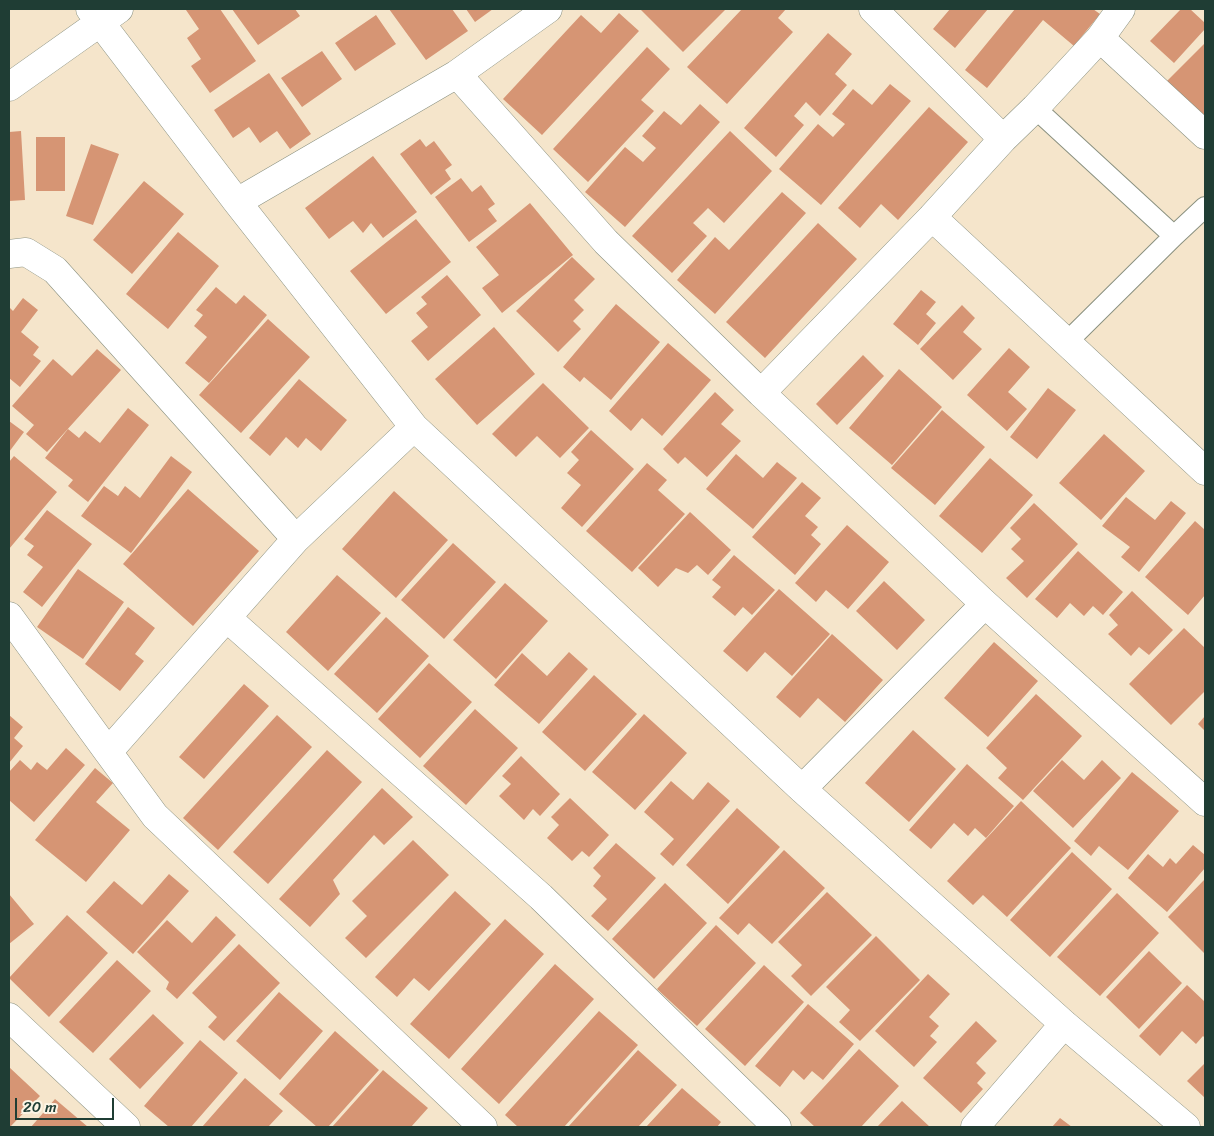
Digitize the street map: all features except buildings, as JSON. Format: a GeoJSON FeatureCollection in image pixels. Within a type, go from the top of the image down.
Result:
{"type":"FeatureCollection","features":[{"type":"Feature","properties":{"kind":"street"},"geometry":{"type":"LineString","coordinates":[[237,202],[457,74],[548,9]]}},
{"type":"Feature","properties":{"kind":"street"},"geometry":{"type":"LineString","coordinates":[[873,9],[1002,139]]}},
{"type":"Feature","properties":{"kind":"street"},"geometry":{"type":"LineString","coordinates":[[761,393],[932,217],[1002,139],[1035,108],[1100,38],[1121,9]]}},
{"type":"Feature","properties":{"kind":"street"},"geometry":{"type":"LineString","coordinates":[[9,87],[103,13],[237,202],[414,427],[802,789],[1064,1024],[1186,1127]]}},
{"type":"Feature","properties":{"kind":"street"},"geometry":{"type":"LineString","coordinates":[[1100,38],[1205,136]]}},
{"type":"Feature","properties":{"kind":"street"},"geometry":{"type":"LineString","coordinates":[[457,74],[606,242],[761,393],[985,604],[1205,802]]}},
{"type":"Feature","properties":{"kind":"street"},"geometry":{"type":"LineString","coordinates":[[932,217],[1205,471]]}},
{"type":"Feature","properties":{"kind":"street"},"geometry":{"type":"LineString","coordinates":[[9,254],[26,252],[55,270],[296,539]]}},
{"type":"Feature","properties":{"kind":"street"},"geometry":{"type":"LineString","coordinates":[[108,752],[296,539],[414,427]]}},
{"type":"Feature","properties":{"kind":"street"},"geometry":{"type":"LineString","coordinates":[[802,789],[985,604]]}},
{"type":"Feature","properties":{"kind":"street"},"geometry":{"type":"LineString","coordinates":[[9,616],[155,816],[483,1127]]}},
{"type":"Feature","properties":{"kind":"street"},"geometry":{"type":"LineString","coordinates":[[227,618],[541,897],[777,1127]]}},
{"type":"Feature","properties":{"kind":"street"},"geometry":{"type":"LineString","coordinates":[[9,1017],[126,1127]]}},
{"type":"Feature","properties":{"kind":"street"},"geometry":{"type":"LineString","coordinates":[[976,1127],[1064,1024]]}},
{"type":"Feature","properties":{"kind":"lane"},"geometry":{"type":"LineString","coordinates":[[1035,108],[1174,236]]}},
{"type":"Feature","properties":{"kind":"lane"},"geometry":{"type":"LineString","coordinates":[[1067,342],[1174,236],[1205,208]]}}]}
